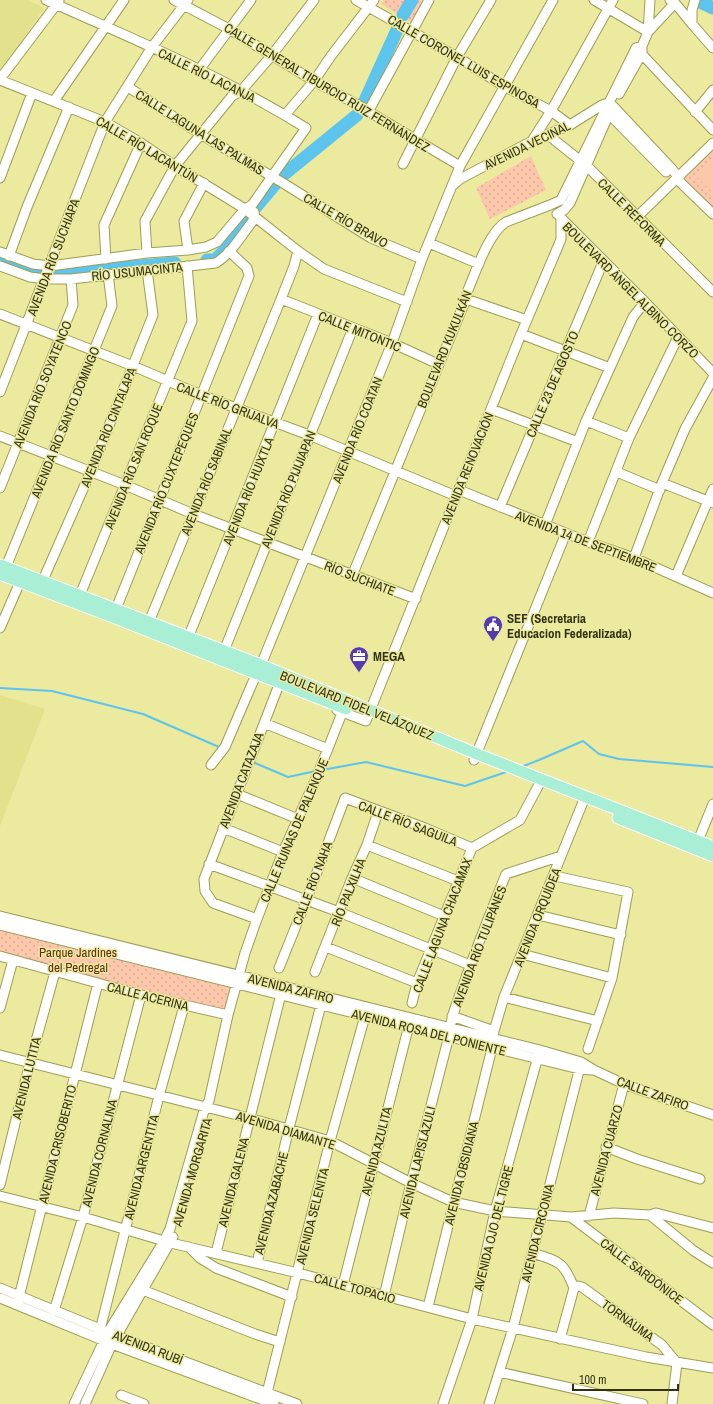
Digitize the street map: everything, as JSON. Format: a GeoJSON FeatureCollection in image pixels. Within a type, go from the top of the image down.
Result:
{"type":"FeatureCollection","features":[{"type":"Feature","properties":{"kind":"main road","name":"BOULEVARD FIDEL VELÁZQUEZ"},"geometry":{"type":"LineString","coordinates":[[2,569],[43,580],[149,622],[187,641],[258,672],[369,714],[584,800],[713,847]]}},
{"type":"Feature","properties":{"kind":"main road","name":"BOULEVARD FIDEL VELÁZQUEZ"},"geometry":{"type":"LineString","coordinates":[[2,569],[20,582],[187,641],[224,651],[279,684],[343,710],[369,714]]}},
{"type":"Feature","properties":{"kind":"main road","name":"BOULEVARD FIDEL VELÁZQUEZ"},"geometry":{"type":"LineString","coordinates":[[584,800],[713,856]]}},
{"type":"Feature","properties":{"kind":"street","name":"CALLE RÍO LACANJA"},"geometry":{"type":"LineString","coordinates":[[46,0],[58,2],[105,26],[199,70],[241,91],[306,128]]}},
{"type":"Feature","properties":{"kind":"street"},"geometry":{"type":"LineString","coordinates":[[54,101],[124,0]]}},
{"type":"Feature","properties":{"kind":"street","name":"CALLE GENERAL TIBURCIO RUIZ FERNÁNDEZ"},"geometry":{"type":"LineString","coordinates":[[174,0],[186,3],[314,81],[356,104],[460,166]]}},
{"type":"Feature","properties":{"kind":"street"},"geometry":{"type":"LineString","coordinates":[[199,70],[251,0]]}},
{"type":"Feature","properties":{"kind":"street"},"geometry":{"type":"LineString","coordinates":[[147,253],[145,220],[175,166],[202,135],[232,96],[241,91],[272,55],[314,0]]}},
{"type":"Feature","properties":{"kind":"street","name":"CALLE CORONEL LUIS ESPINOSA"},"geometry":{"type":"LineString","coordinates":[[356,0],[371,4],[411,31],[504,86],[551,111],[570,125]]}},
{"type":"Feature","properties":{"kind":"street"},"geometry":{"type":"LineString","coordinates":[[368,112],[429,0]]}},
{"type":"Feature","properties":{"kind":"street"},"geometry":{"type":"LineString","coordinates":[[403,164],[457,57],[491,0]]}},
{"type":"Feature","properties":{"kind":"street"},"geometry":{"type":"LineString","coordinates":[[452,186],[460,166],[553,0]]}},
{"type":"Feature","properties":{"kind":"street"},"geometry":{"type":"LineString","coordinates":[[594,0],[611,4],[648,32]]}},
{"type":"Feature","properties":{"kind":"street"},"geometry":{"type":"LineString","coordinates":[[648,32],[650,0]]}},
{"type":"Feature","properties":{"kind":"street"},"geometry":{"type":"LineString","coordinates":[[692,24],[692,10],[695,0]]}},
{"type":"Feature","properties":{"kind":"street"},"geometry":{"type":"LineString","coordinates":[[0,80],[58,2]]}},
{"type":"Feature","properties":{"kind":"street"},"geometry":{"type":"LineString","coordinates":[[559,216],[567,207],[607,108],[648,32],[673,2],[713,48]]}},
{"type":"Feature","properties":{"kind":"street","name":"AVENIDA RÍO SUCHIAPA"},"geometry":{"type":"LineString","coordinates":[[0,392],[105,122],[152,47],[186,3]]}},
{"type":"Feature","properties":{"kind":"street"},"geometry":{"type":"LineString","coordinates":[[285,115],[314,81],[331,56],[371,4]]}},
{"type":"Feature","properties":{"kind":"street"},"geometry":{"type":"LineString","coordinates":[[532,141],[551,111],[611,4]]}},
{"type":"Feature","properties":{"kind":"street"},"geometry":{"type":"LineString","coordinates":[[640,49],[695,112],[713,130]]}},
{"type":"Feature","properties":{"kind":"street","name":"CALLE RÍO LACANTÚN"},"geometry":{"type":"LineString","coordinates":[[0,80],[105,122],[141,143],[175,166],[249,207],[255,218],[324,269],[407,302]]}},
{"type":"Feature","properties":{"kind":"street","name":"CALLE LAGUNA LAS PALMAS"},"geometry":{"type":"LineString","coordinates":[[128,87],[202,135],[277,180]]}},
{"type":"Feature","properties":{"kind":"street"},"geometry":{"type":"LineString","coordinates":[[695,112],[713,90]]}},
{"type":"Feature","properties":{"kind":"street"},"geometry":{"type":"LineString","coordinates":[[0,178],[32,93]]}},
{"type":"Feature","properties":{"kind":"street"},"geometry":{"type":"LineString","coordinates":[[9,256],[27,207],[69,107]]}},
{"type":"Feature","properties":{"kind":"street"},"geometry":{"type":"LineString","coordinates":[[607,108],[677,180],[713,214]]}},
{"type":"Feature","properties":{"kind":"street","name":"AVENIDA VECINAL"},"geometry":{"type":"LineString","coordinates":[[452,186],[460,178],[532,141],[607,108]]}},
{"type":"Feature","properties":{"kind":"street","name":"RÍO USUMACINTA"},"geometry":{"type":"LineString","coordinates":[[0,266],[30,277],[106,259],[206,247],[217,242],[249,207],[277,180],[306,128]]}},
{"type":"Feature","properties":{"kind":"street","name":"CALLE REFORMA"},"geometry":{"type":"LineString","coordinates":[[548,135],[584,163],[713,292]]}},
{"type":"Feature","properties":{"kind":"street"},"geometry":{"type":"LineString","coordinates":[[106,259],[104,225],[141,143]]}},
{"type":"Feature","properties":{"kind":"street"},"geometry":{"type":"LineString","coordinates":[[637,217],[677,180],[713,143]]}},
{"type":"Feature","properties":{"kind":"street","name":"BOULEVARD KUKULKÁN"},"geometry":{"type":"LineString","coordinates":[[352,576],[479,264],[494,233],[501,225],[560,200],[584,163]]}},
{"type":"Feature","properties":{"kind":"street","name":"CALLE RÍO BRAVO"},"geometry":{"type":"LineString","coordinates":[[277,180],[371,238],[422,258]]}},
{"type":"Feature","properties":{"kind":"street"},"geometry":{"type":"LineString","coordinates":[[188,250],[184,221],[204,183]]}},
{"type":"Feature","properties":{"kind":"street","name":"AVENIDA RÍO COATAN"},"geometry":{"type":"LineString","coordinates":[[211,765],[226,747],[258,672],[392,343],[422,258],[452,186]]}},
{"type":"Feature","properties":{"kind":"street","name":"BOULEVARD ÁNGEL ALBINO CORZO"},"geometry":{"type":"LineString","coordinates":[[550,205],[559,216],[713,373]]}},
{"type":"Feature","properties":{"kind":"street","name":"AVENIDA RENOVACIÓN"},"geometry":{"type":"LineString","coordinates":[[369,714],[521,334],[559,244],[561,233],[559,216]]}},
{"type":"Feature","properties":{"kind":"street","name":"RÍO USUMACINTA"},"geometry":{"type":"LineString","coordinates":[[0,252],[33,264],[47,273],[71,279],[216,263],[229,251],[255,218]]}},
{"type":"Feature","properties":{"kind":"street"},"geometry":{"type":"LineString","coordinates":[[429,243],[479,264]]}},
{"type":"Feature","properties":{"kind":"street","name":"AVENIDA RÍO CUXTEPEQUES"},"geometry":{"type":"LineString","coordinates":[[116,609],[249,276],[247,268],[229,251]]}},
{"type":"Feature","properties":{"kind":"street","name":"AVENIDA RÍO SABINAL"},"geometry":{"type":"LineString","coordinates":[[149,622],[281,299],[294,266],[298,251]]}},
{"type":"Feature","properties":{"kind":"street","name":"CALLE 23 DE AGOSTO"},"geometry":{"type":"LineString","coordinates":[[500,507],[604,262]]}},
{"type":"Feature","properties":{"kind":"street","name":"AVENIDA RÍO SAN ROQUE"},"geometry":{"type":"LineString","coordinates":[[80,595],[192,321],[187,266]]}},
{"type":"Feature","properties":{"kind":"street","name":"AVENIDA RÍO CINTALAPA"},"geometry":{"type":"LineString","coordinates":[[43,580],[91,471],[153,315],[147,270]]}},
{"type":"Feature","properties":{"kind":"street","name":"AVENIDA RÍO SANTO DOMINGO"},"geometry":{"type":"LineString","coordinates":[[2,569],[51,456],[112,306],[108,274]]}},
{"type":"Feature","properties":{"kind":"street","name":"AVENIDA RÍO SOYATENCO"},"geometry":{"type":"LineString","coordinates":[[0,488],[73,305],[71,279]]}},
{"type":"Feature","properties":{"kind":"street","name":"CALLE MITONTIC"},"geometry":{"type":"LineString","coordinates":[[281,299],[392,343],[438,364]]}},
{"type":"Feature","properties":{"kind":"street"},"geometry":{"type":"LineString","coordinates":[[466,299],[527,320]]}},
{"type":"Feature","properties":{"kind":"street"},"geometry":{"type":"LineString","coordinates":[[545,525],[586,421],[633,317],[645,302]]}},
{"type":"Feature","properties":{"kind":"street","name":"CALLE RÍO GRIJALVA"},"geometry":{"type":"LineString","coordinates":[[0,314],[133,366],[201,395],[310,435],[394,471],[458,493]]}},
{"type":"Feature","properties":{"kind":"street","name":"AVENIDA RÍO HUIXTLA"},"geometry":{"type":"LineString","coordinates":[[187,641],[276,423],[318,314]]}},
{"type":"Feature","properties":{"kind":"street","name":"AVENIDA RÍO PIJIJIAPAN"},"geometry":{"type":"LineString","coordinates":[[224,651],[352,328]]}},
{"type":"Feature","properties":{"kind":"street"},"geometry":{"type":"LineString","coordinates":[[521,334],[610,368]]}},
{"type":"Feature","properties":{"kind":"street"},"geometry":{"type":"LineString","coordinates":[[588,542],[617,472],[629,438],[678,337]]}},
{"type":"Feature","properties":{"kind":"street"},"geometry":{"type":"LineString","coordinates":[[634,558],[685,429],[713,378]]}},
{"type":"Feature","properties":{"kind":"street"},"geometry":{"type":"LineString","coordinates":[[491,409],[578,442]]}},
{"type":"Feature","properties":{"kind":"street"},"geometry":{"type":"LineString","coordinates":[[586,421],[629,438]]}},
{"type":"Feature","properties":{"kind":"street","name":"RÍO SUCHIATE"},"geometry":{"type":"LineString","coordinates":[[0,436],[126,485],[193,514],[267,543],[416,599]]}},
{"type":"Feature","properties":{"kind":"street"},"geometry":{"type":"LineString","coordinates":[[617,472],[710,502]]}},
{"type":"Feature","properties":{"kind":"street"},"geometry":{"type":"LineString","coordinates":[[676,576],[710,502],[713,490]]}},
{"type":"Feature","properties":{"kind":"street","name":"AVENIDA 14 DE SEPTIEMBRE"},"geometry":{"type":"LineString","coordinates":[[458,493],[500,507],[588,542],[634,558],[713,593]]}},
{"type":"Feature","properties":{"kind":"street"},"geometry":{"type":"LineString","coordinates":[[475,757],[566,533]]}},
{"type":"Feature","properties":{"kind":"street"},"geometry":{"type":"LineString","coordinates":[[0,628],[20,582]]}},
{"type":"Feature","properties":{"kind":"street","name":"AVENIDA CATAZAJA"},"geometry":{"type":"LineString","coordinates":[[257,919],[213,903],[205,891],[204,879],[279,684]]}},
{"type":"Feature","properties":{"kind":"street","name":"CALLE RUINAS DE PALENQUE"},"geometry":{"type":"LineString","coordinates":[[237,979],[257,919],[283,852],[317,776],[343,710]]}},
{"type":"Feature","properties":{"kind":"street"},"geometry":{"type":"LineString","coordinates":[[264,724],[328,749]]}},
{"type":"Feature","properties":{"kind":"street"},"geometry":{"type":"LineString","coordinates":[[472,848],[520,820],[535,781]]}},
{"type":"Feature","properties":{"kind":"street"},"geometry":{"type":"LineString","coordinates":[[237,794],[298,819]]}},
{"type":"Feature","properties":{"kind":"street","name":"CALLE RÍO SAGUILA"},"geometry":{"type":"LineString","coordinates":[[344,798],[378,812],[425,828],[472,848]]}},
{"type":"Feature","properties":{"kind":"street","name":"CALLE RÍO NAHA"},"geometry":{"type":"LineString","coordinates":[[279,968],[306,901],[344,798]]}},
{"type":"Feature","properties":{"kind":"street","name":"AVENIDA ORQUÍDEA"},"geometry":{"type":"LineString","coordinates":[[493,1039],[504,997],[584,800]]}},
{"type":"Feature","properties":{"kind":"street"},"geometry":{"type":"LineString","coordinates":[[698,841],[713,804]]}},
{"type":"Feature","properties":{"kind":"street","name":"RÍO PALXILHA"},"geometry":{"type":"LineString","coordinates":[[316,972],[352,878],[367,845],[378,812]]}},
{"type":"Feature","properties":{"kind":"street"},"geometry":{"type":"LineString","coordinates":[[223,828],[283,852]]}},
{"type":"Feature","properties":{"kind":"street"},"geometry":{"type":"LineString","coordinates":[[367,845],[458,881]]}},
{"type":"Feature","properties":{"kind":"street","name":"CALLE LAGUNA CHACAMAX"},"geometry":{"type":"LineString","coordinates":[[412,1003],[417,983],[472,848]]}},
{"type":"Feature","properties":{"kind":"street","name":"AVENIDA RÍO TULIPÁNES"},"geometry":{"type":"LineString","coordinates":[[449,1032],[452,1016],[470,965],[506,874],[561,856]]}},
{"type":"Feature","properties":{"kind":"street"},"geometry":{"type":"LineString","coordinates":[[209,864],[339,912],[470,965]]}},
{"type":"Feature","properties":{"kind":"street"},"geometry":{"type":"LineString","coordinates":[[554,876],[628,892],[612,978],[588,1050]]}},
{"type":"Feature","properties":{"kind":"street"},"geometry":{"type":"LineString","coordinates":[[352,878],[444,916]]}},
{"type":"Feature","properties":{"kind":"street"},"geometry":{"type":"LineString","coordinates":[[538,915],[621,935]]}},
{"type":"Feature","properties":{"kind":"street","name":"AVENIDA ZAFIRO"},"geometry":{"type":"LineString","coordinates":[[0,916],[76,939],[449,1032],[493,1039],[539,1054],[580,1065]]}},
{"type":"Feature","properties":{"kind":"street"},"geometry":{"type":"LineString","coordinates":[[0,925],[76,939]]}},
{"type":"Feature","properties":{"kind":"street"},"geometry":{"type":"LineString","coordinates":[[326,947],[417,983]]}},
{"type":"Feature","properties":{"kind":"street"},"geometry":{"type":"LineString","coordinates":[[522,954],[612,978]]}},
{"type":"Feature","properties":{"kind":"street","name":"CALLE ACERINA"},"geometry":{"type":"LineString","coordinates":[[0,956],[141,995],[228,1015]]}},
{"type":"Feature","properties":{"kind":"street"},"geometry":{"type":"LineString","coordinates":[[0,1008],[13,960]]}},
{"type":"Feature","properties":{"kind":"street","name":"AVENIDA LUTITA"},"geometry":{"type":"LineString","coordinates":[[0,1185],[30,1062],[55,972]]}},
{"type":"Feature","properties":{"kind":"street","name":"AVENIDA ROSA DEL PONIENTE"},"geometry":{"type":"LineString","coordinates":[[237,979],[281,994],[321,1005],[365,1016],[409,1022]]}},
{"type":"Feature","properties":{"kind":"street","name":"AVENIDA MORGARITA"},"geometry":{"type":"LineString","coordinates":[[168,1242],[170,1229],[208,1106],[237,979]]}},
{"type":"Feature","properties":{"kind":"street","name":"AVENIDA CRISOBERITO"},"geometry":{"type":"LineString","coordinates":[[18,1301],[74,1073],[98,983]]}},
{"type":"Feature","properties":{"kind":"street","name":"AVENIDA GALENA"},"geometry":{"type":"LineString","coordinates":[[216,1253],[281,994]]}},
{"type":"Feature","properties":{"kind":"street","name":"AVENIDA CORNALINA"},"geometry":{"type":"LineString","coordinates":[[54,1311],[83,1217],[141,995]]}},
{"type":"Feature","properties":{"kind":"street"},"geometry":{"type":"LineString","coordinates":[[504,997],[598,1021]]}},
{"type":"Feature","properties":{"kind":"street","name":"AVENIDA AZABACHE"},"geometry":{"type":"LineString","coordinates":[[256,1263],[321,1005]]}},
{"type":"Feature","properties":{"kind":"street","name":"AVENIDA ARGENTITA"},"geometry":{"type":"LineString","coordinates":[[104,1330],[126,1229],[159,1096],[184,1006]]}},
{"type":"Feature","properties":{"kind":"street","name":"AVENIDA SELENITA"},"geometry":{"type":"LineString","coordinates":[[267,1393],[330,1141],[365,1016]]}},
{"type":"Feature","properties":{"kind":"street"},"geometry":{"type":"LineString","coordinates":[[452,1016],[493,1039]]}},
{"type":"Feature","properties":{"kind":"street","name":"AVENIDA AZULITA"},"geometry":{"type":"LineString","coordinates":[[343,1284],[409,1022]]}},
{"type":"Feature","properties":{"kind":"street","name":"AVENIDA LAPISLÁZULI"},"geometry":{"type":"LineString","coordinates":[[384,1296],[449,1032]]}},
{"type":"Feature","properties":{"kind":"street","name":"AVENIDA OBSIDIANA"},"geometry":{"type":"LineString","coordinates":[[428,1307],[493,1039]]}},
{"type":"Feature","properties":{"kind":"street","name":"AVENIDA OJO DEL TIGRE"},"geometry":{"type":"LineString","coordinates":[[443,1404],[472,1319],[495,1211],[539,1054]]}},
{"type":"Feature","properties":{"kind":"street","name":"AVENIDA DIAMANTE"},"geometry":{"type":"LineString","coordinates":[[0,1055],[159,1096],[208,1106],[330,1141],[411,1183],[453,1202],[495,1211],[571,1216],[589,1216],[614,1213],[650,1215],[656,1213],[713,1228]]}},
{"type":"Feature","properties":{"kind":"street","name":"CALLE ZAFIRO"},"geometry":{"type":"LineString","coordinates":[[580,1065],[624,1084],[713,1114]]}},
{"type":"Feature","properties":{"kind":"street","name":"AVENIDA CIRCONIA"},"geometry":{"type":"LineString","coordinates":[[489,1404],[513,1328],[580,1065]]}},
{"type":"Feature","properties":{"kind":"street","name":"AVENIDA CUARZO"},"geometry":{"type":"LineString","coordinates":[[589,1216],[606,1147],[624,1084]]}},
{"type":"Feature","properties":{"kind":"street"},"geometry":{"type":"LineString","coordinates":[[606,1147],[637,1159],[700,1179]]}},
{"type":"Feature","properties":{"kind":"street","name":"CALLE TOPACIO"},"geometry":{"type":"LineString","coordinates":[[0,1196],[83,1217],[168,1242],[343,1284],[472,1319],[678,1363],[713,1368]]}},
{"type":"Feature","properties":{"kind":"street"},"geometry":{"type":"LineString","coordinates":[[650,1215],[694,1251],[713,1264]]}},
{"type":"Feature","properties":{"kind":"street","name":"CALLE SARDÓNICE"},"geometry":{"type":"LineString","coordinates":[[571,1216],[713,1325]]}},
{"type":"Feature","properties":{"kind":"street"},"geometry":{"type":"LineString","coordinates":[[85,1404],[105,1341],[104,1330],[168,1242]]}},
{"type":"Feature","properties":{"kind":"street"},"geometry":{"type":"LineString","coordinates":[[74,1404],[105,1341],[117,1336],[144,1290],[168,1242]]}},
{"type":"Feature","properties":{"kind":"street"},"geometry":{"type":"LineString","coordinates":[[188,1246],[200,1258],[216,1268],[292,1297]]}},
{"type":"Feature","properties":{"kind":"street"},"geometry":{"type":"LineString","coordinates":[[532,1253],[558,1262],[568,1272],[574,1288],[560,1339]]}},
{"type":"Feature","properties":{"kind":"street"},"geometry":{"type":"LineString","coordinates":[[135,1286],[249,1332],[280,1342]]}},
{"type":"Feature","properties":{"kind":"street","name":"TORNAUMA"},"geometry":{"type":"LineString","coordinates":[[574,1288],[578,1286],[582,1287],[662,1345],[678,1363]]}},
{"type":"Feature","properties":{"kind":"street","name":"AVENIDA RUBÍ"},"geometry":{"type":"LineString","coordinates":[[0,1288],[18,1301],[105,1341],[267,1393],[295,1404]]}},
{"type":"Feature","properties":{"kind":"street","name":"AVENIDA RUBÍ"},"geometry":{"type":"LineString","coordinates":[[0,1298],[18,1301],[54,1311],[104,1330],[274,1404]]}},
{"type":"Feature","properties":{"kind":"street"},"geometry":{"type":"LineString","coordinates":[[672,1404],[678,1363]]}},
{"type":"Feature","properties":{"kind":"street"},"geometry":{"type":"LineString","coordinates":[[499,1372],[643,1404]]}},
{"type":"Feature","properties":{"kind":"street"},"geometry":{"type":"LineString","coordinates":[[121,1395],[133,1402],[144,1404]]}},
{"type":"Feature","properties":{"kind":"shaded area"},"geometry":{"type":"Polygon","coordinates":[[[0,0],[27,0],[44,8],[0,73],[0,0]]]}},
{"type":"Feature","properties":{"kind":"shaded area"},"geometry":{"type":"Polygon","coordinates":[[[0,695],[45,709],[0,826],[0,695]]]}},
{"type":"Feature","properties":{"kind":"green space"},"geometry":{"type":"Polygon","coordinates":[[[384,0],[425,0],[412,23],[381,4],[384,0]]]}},
{"type":"Feature","properties":{"kind":"green space"},"geometry":{"type":"Polygon","coordinates":[[[713,148],[713,207],[684,180],[713,148]]]}},
{"type":"Feature","properties":{"kind":"green space"},"geometry":{"type":"Polygon","coordinates":[[[531,156],[546,190],[490,219],[476,188],[531,156]]]}},
{"type":"Feature","properties":{"kind":"green space"},"geometry":{"type":"Polygon","coordinates":[[[707,162],[713,168],[713,193],[695,175],[707,162]]]}},
{"type":"Feature","properties":{"kind":"green space","name":"Parque Jardines del Pedregal"},"geometry":{"type":"Polygon","coordinates":[[[0,925],[233,986],[226,1013],[0,954],[0,925]]]}},
{"type":"Feature","properties":{"kind":"waterway"},"geometry":{"type":"LineString","coordinates":[[403,15],[412,0]]}},
{"type":"Feature","properties":{"kind":"waterway"},"geometry":{"type":"LineString","coordinates":[[696,0],[713,8]]}},
{"type":"Feature","properties":{"kind":"waterway"},"geometry":{"type":"LineString","coordinates":[[363,105],[397,30]]}},
{"type":"Feature","properties":{"kind":"waterway"},"geometry":{"type":"LineString","coordinates":[[255,208],[282,176],[357,115]]}},
{"type":"Feature","properties":{"kind":"waterway"},"geometry":{"type":"LineString","coordinates":[[207,260],[215,260],[225,250],[250,215]]}},
{"type":"Feature","properties":{"kind":"waterway"},"geometry":{"type":"LineString","coordinates":[[0,259],[36,274],[52,274],[175,263]]}},
{"type":"Feature","properties":{"kind":"waterway"},"geometry":{"type":"LineString","coordinates":[[0,688],[52,691],[143,714],[219,747]]}},
{"type":"Feature","properties":{"kind":"waterway"},"geometry":{"type":"LineString","coordinates":[[521,767],[583,741],[599,754],[619,759],[713,767]]}},
{"type":"Feature","properties":{"kind":"waterway"},"geometry":{"type":"LineString","coordinates":[[322,770],[366,762],[465,786],[509,771]]}},
{"type":"Feature","properties":{"kind":"waterway"},"geometry":{"type":"LineString","coordinates":[[255,763],[288,777],[316,771]]}},
{"type":"Feature","properties":{"kind":"place","name":"SEF (Secretaria Educacion Federalizada)"},"geometry":{"type":"Point","coordinates":[493,642]}},
{"type":"Feature","properties":{"kind":"place","name":"MEGA"},"geometry":{"type":"Point","coordinates":[359,673]}}]}
